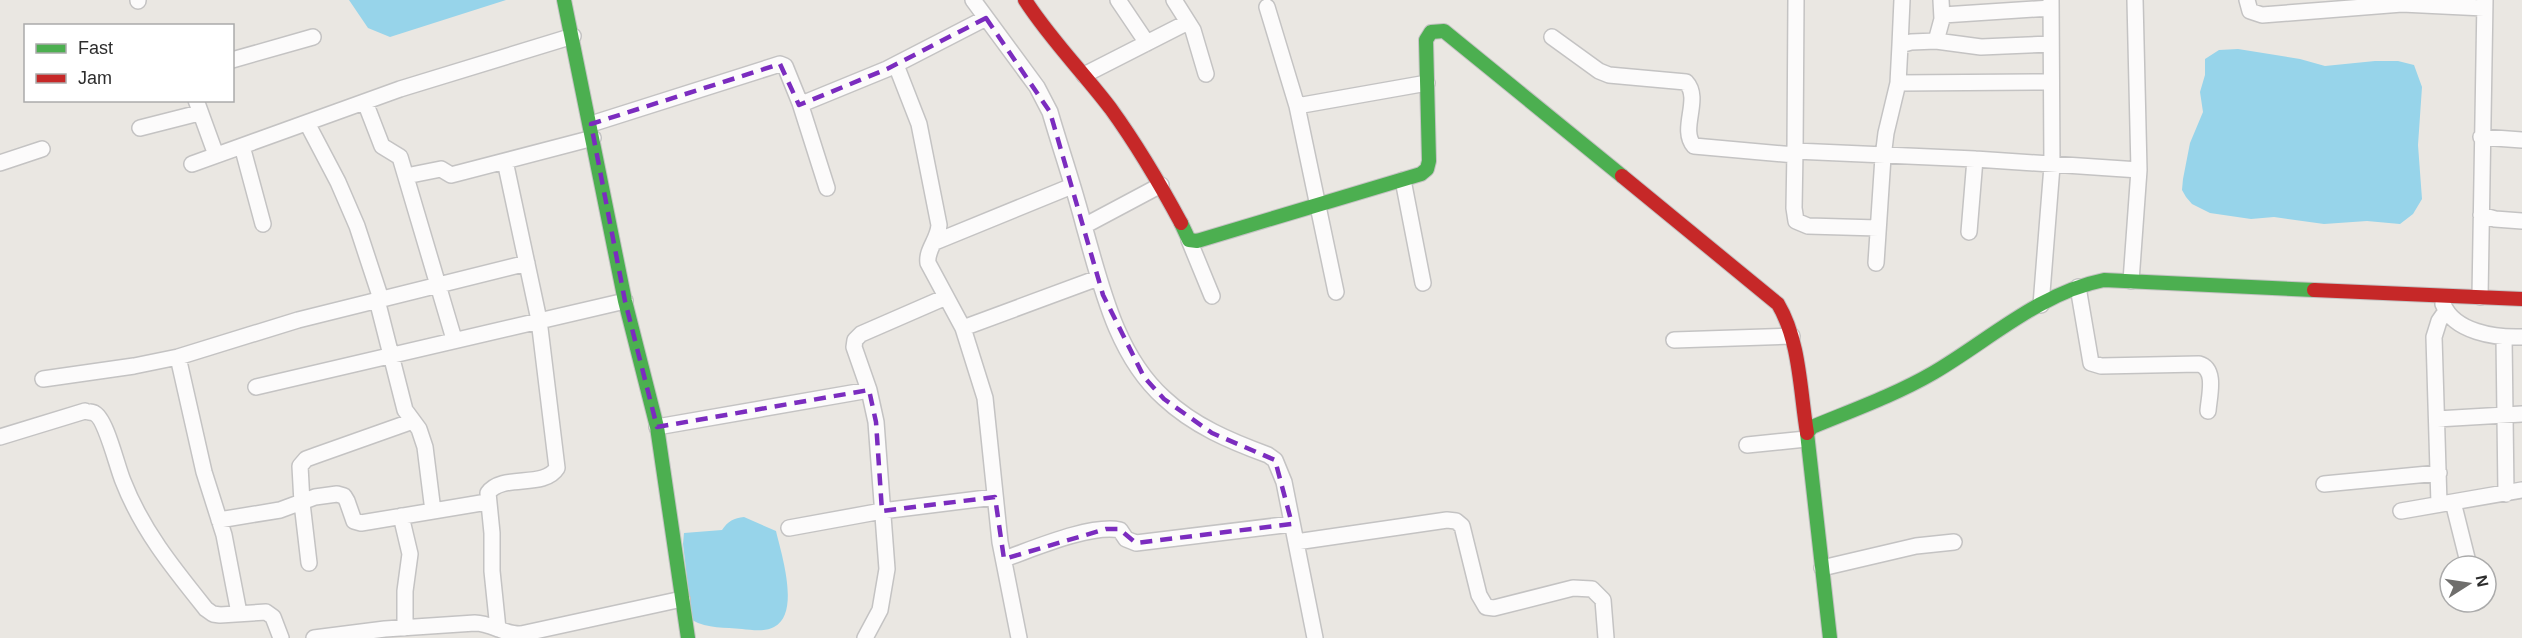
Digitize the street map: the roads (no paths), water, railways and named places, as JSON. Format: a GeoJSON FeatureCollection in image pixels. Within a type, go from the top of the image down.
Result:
{"type":"FeatureCollection","features":[{"type":"Feature","properties":{"kind":"street"},"geometry":{"type":"LineString","coordinates":[[973,0],[1044,99],[1098,278],[1129,351],[1144,377],[1164,399],[1212,433],[1268,455],[1275,460],[1284,482],[1315,638]]}},
{"type":"Feature","properties":{"kind":"street"},"geometry":{"type":"LineString","coordinates":[[1025,0],[1038,20],[1107,103],[1161,185],[1189,240],[1212,296]]}},
{"type":"Feature","properties":{"kind":"street"},"geometry":{"type":"LineString","coordinates":[[1118,0],[1147,43]]}},
{"type":"Feature","properties":{"kind":"street"},"geometry":{"type":"LineString","coordinates":[[1174,0],[1188,22],[1206,74]]}},
{"type":"Feature","properties":{"kind":"street"},"geometry":{"type":"LineString","coordinates":[[1796,0],[1794,207],[1796,221],[1808,226],[1878,228]]}},
{"type":"Feature","properties":{"kind":"street"},"geometry":{"type":"LineString","coordinates":[[1876,263],[1882,157],[1898,83],[1902,0]]}},
{"type":"Feature","properties":{"kind":"street"},"geometry":{"type":"LineString","coordinates":[[2131,282],[2139,170],[2135,0]]}},
{"type":"Feature","properties":{"kind":"street"},"geometry":{"type":"LineString","coordinates":[[2247,0],[2250,11],[2262,15],[2402,2],[2484,4],[2480,297]]}},
{"type":"Feature","properties":{"kind":"street"},"geometry":{"type":"LineString","coordinates":[[569,1],[573,36],[625,301],[657,427],[688,638]]}},
{"type":"Feature","properties":{"kind":"street"},"geometry":{"type":"LineString","coordinates":[[1936,41],[1942,8],[2051,4],[2052,166],[2041,305]]}},
{"type":"Feature","properties":{"kind":"street"},"geometry":{"type":"LineString","coordinates":[[1267,7],[1297,106],[1336,292]]}},
{"type":"Feature","properties":{"kind":"street"},"geometry":{"type":"LineString","coordinates":[[800,103],[896,65],[986,18]]}},
{"type":"Feature","properties":{"kind":"street"},"geometry":{"type":"LineString","coordinates":[[1084,75],[1188,22]]}},
{"type":"Feature","properties":{"kind":"street"},"geometry":{"type":"LineString","coordinates":[[1189,240],[1197,241],[1421,174],[1427,169],[1427,35],[1431,32],[1444,31],[1526,96],[1593,155],[1752,280],[1778,304],[1787,319],[1792,336],[1807,436],[1830,638]]}},
{"type":"Feature","properties":{"kind":"street"},"geometry":{"type":"LineString","coordinates":[[192,164],[365,102],[573,36]]}},
{"type":"Feature","properties":{"kind":"street"},"geometry":{"type":"LineString","coordinates":[[234,59],[313,37]]}},
{"type":"Feature","properties":{"kind":"street"},"geometry":{"type":"LineString","coordinates":[[1552,37],[1599,71],[1609,75],[1686,82],[1691,91],[1689,138],[1694,146],[1795,153],[1975,159],[2052,166],[2139,170]]}},
{"type":"Feature","properties":{"kind":"street"},"geometry":{"type":"LineString","coordinates":[[1900,45],[1936,41],[1981,47],[2051,44]]}},
{"type":"Feature","properties":{"kind":"street"},"geometry":{"type":"LineString","coordinates":[[406,176],[441,169],[451,175],[505,160],[780,64],[785,66],[800,103],[828,188]]}},
{"type":"Feature","properties":{"kind":"street"},"geometry":{"type":"LineString","coordinates":[[896,65],[921,134],[939,225],[935,242],[927,256],[928,263],[963,327],[985,398],[994,497],[1019,638]]}},
{"type":"Feature","properties":{"kind":"street"},"geometry":{"type":"LineString","coordinates":[[1898,83],[2051,82]]}},
{"type":"Feature","properties":{"kind":"street"},"geometry":{"type":"LineString","coordinates":[[1297,106],[1427,83]]}},
{"type":"Feature","properties":{"kind":"street"},"geometry":{"type":"LineString","coordinates":[[365,102],[382,146],[397,153],[406,176],[454,339]]}},
{"type":"Feature","properties":{"kind":"street"},"geometry":{"type":"LineString","coordinates":[[140,129],[198,107],[216,155]]}},
{"type":"Feature","properties":{"kind":"street"},"geometry":{"type":"LineString","coordinates":[[306,123],[338,182],[357,226],[379,299],[390,355],[405,410],[418,429],[425,447],[433,511]]}},
{"type":"Feature","properties":{"kind":"street"},"geometry":{"type":"LineString","coordinates":[[2481,137],[2522,140]]}},
{"type":"Feature","properties":{"kind":"street"},"geometry":{"type":"LineString","coordinates":[[242,146],[263,224]]}},
{"type":"Feature","properties":{"kind":"street"},"geometry":{"type":"LineString","coordinates":[[0,163],[42,149]]}},
{"type":"Feature","properties":{"kind":"street"},"geometry":{"type":"LineString","coordinates":[[1969,232],[1975,159]]}},
{"type":"Feature","properties":{"kind":"street"},"geometry":{"type":"LineString","coordinates":[[498,629],[488,493],[491,488],[548,476],[557,468],[539,320],[505,160]]}},
{"type":"Feature","properties":{"kind":"street"},"geometry":{"type":"LineString","coordinates":[[1403,180],[1423,283]]}},
{"type":"Feature","properties":{"kind":"street"},"geometry":{"type":"LineString","coordinates":[[1084,226],[1161,185]]}},
{"type":"Feature","properties":{"kind":"street"},"geometry":{"type":"LineString","coordinates":[[935,242],[1072,186]]}},
{"type":"Feature","properties":{"kind":"street"},"geometry":{"type":"LineString","coordinates":[[2481,215],[2495,219],[2522,221]]}},
{"type":"Feature","properties":{"kind":"street"},"geometry":{"type":"LineString","coordinates":[[43,379],[134,366],[178,357],[254,332],[527,263]]}},
{"type":"Feature","properties":{"kind":"street"},"geometry":{"type":"LineString","coordinates":[[963,327],[1098,278]]}},
{"type":"Feature","properties":{"kind":"street"},"geometry":{"type":"LineString","coordinates":[[1807,436],[1812,427],[1934,373],[2041,305],[2096,280],[2522,299]]}},
{"type":"Feature","properties":{"kind":"street"},"geometry":{"type":"LineString","coordinates":[[2078,287],[2088,357],[2091,363],[2101,366],[2199,364],[2206,366],[2210,370],[2208,411]]}},
{"type":"Feature","properties":{"kind":"street"},"geometry":{"type":"LineString","coordinates":[[2439,295],[2446,311],[2460,324],[2504,338],[2522,338]]}},
{"type":"Feature","properties":{"kind":"street"},"geometry":{"type":"LineString","coordinates":[[865,638],[880,610],[887,569],[876,422],[869,390],[854,347],[855,340],[861,334],[946,297]]}},
{"type":"Feature","properties":{"kind":"street"},"geometry":{"type":"LineString","coordinates":[[256,387],[454,339],[625,301]]}},
{"type":"Feature","properties":{"kind":"street"},"geometry":{"type":"LineString","coordinates":[[2446,311],[2436,327],[2434,337],[2439,473],[2446,503],[2465,554]]}},
{"type":"Feature","properties":{"kind":"street"},"geometry":{"type":"LineString","coordinates":[[1674,340],[1792,336]]}},
{"type":"Feature","properties":{"kind":"street"},"geometry":{"type":"LineString","coordinates":[[2504,338],[2506,494]]}},
{"type":"Feature","properties":{"kind":"street"},"geometry":{"type":"LineString","coordinates":[[178,357],[204,472],[230,562],[239,613]]}},
{"type":"Feature","properties":{"kind":"street"},"geometry":{"type":"LineString","coordinates":[[657,427],[869,390]]}},
{"type":"Feature","properties":{"kind":"street"},"geometry":{"type":"LineString","coordinates":[[0,437],[78,413],[94,412],[105,429],[122,480],[141,521],[158,548],[206,609],[213,614],[261,611],[270,614],[281,638]]}},
{"type":"Feature","properties":{"kind":"street"},"geometry":{"type":"LineString","coordinates":[[2437,419],[2522,414]]}},
{"type":"Feature","properties":{"kind":"street"},"geometry":{"type":"LineString","coordinates":[[309,562],[300,466],[306,459],[413,421]]}},
{"type":"Feature","properties":{"kind":"street"},"geometry":{"type":"LineString","coordinates":[[1747,445],[1807,436]]}},
{"type":"Feature","properties":{"kind":"street"},"geometry":{"type":"LineString","coordinates":[[2324,484],[2439,473]]}},
{"type":"Feature","properties":{"kind":"street"},"geometry":{"type":"LineString","coordinates":[[2401,511],[2522,490]]}},
{"type":"Feature","properties":{"kind":"street"},"geometry":{"type":"LineString","coordinates":[[219,520],[280,510],[315,497],[338,494],[344,496],[352,519],[356,523],[487,502]]}},
{"type":"Feature","properties":{"kind":"street"},"geometry":{"type":"LineString","coordinates":[[789,528],[882,511],[994,497]]}},
{"type":"Feature","properties":{"kind":"street"},"geometry":{"type":"LineString","coordinates":[[401,516],[410,554],[405,591],[405,628]]}},
{"type":"Feature","properties":{"kind":"street"},"geometry":{"type":"LineString","coordinates":[[1296,542],[1447,520],[1456,521],[1462,526],[1479,595],[1486,607],[1494,608],[1573,588],[1592,589],[1603,600],[1606,638]]}},
{"type":"Feature","properties":{"kind":"street"},"geometry":{"type":"LineString","coordinates":[[1004,559],[1065,538],[1106,529],[1120,530],[1126,539],[1136,543],[1292,524]]}},
{"type":"Feature","properties":{"kind":"street"},"geometry":{"type":"LineString","coordinates":[[1822,568],[1916,546],[1954,542]]}},
{"type":"Feature","properties":{"kind":"street"},"geometry":{"type":"LineString","coordinates":[[314,638],[405,628],[483,623],[513,634],[521,634],[682,599]]}},
{"type":"Feature","properties":{"kind":"water"},"geometry":{"type":"Polygon","coordinates":[[[349,0],[506,0],[390,37],[368,28],[349,0]]]}},
{"type":"Feature","properties":{"kind":"water"},"geometry":{"type":"Polygon","coordinates":[[[2238,49],[2300,59],[2325,66],[2375,61],[2398,61],[2414,65],[2422,87],[2418,145],[2422,199],[2413,214],[2400,224],[2367,221],[2324,224],[2274,217],[2251,219],[2210,213],[2192,204],[2182,190],[2190,143],[2203,112],[2200,92],[2205,75],[2205,59],[2219,50],[2238,49]]]}},
{"type":"Feature","properties":{"kind":"water"},"geometry":{"type":"Polygon","coordinates":[[[744,517],[776,531],[785,567],[788,596],[782,620],[767,630],[717,627],[698,623],[692,620],[683,544],[684,533],[722,530],[732,520],[744,517]]]}}]}
